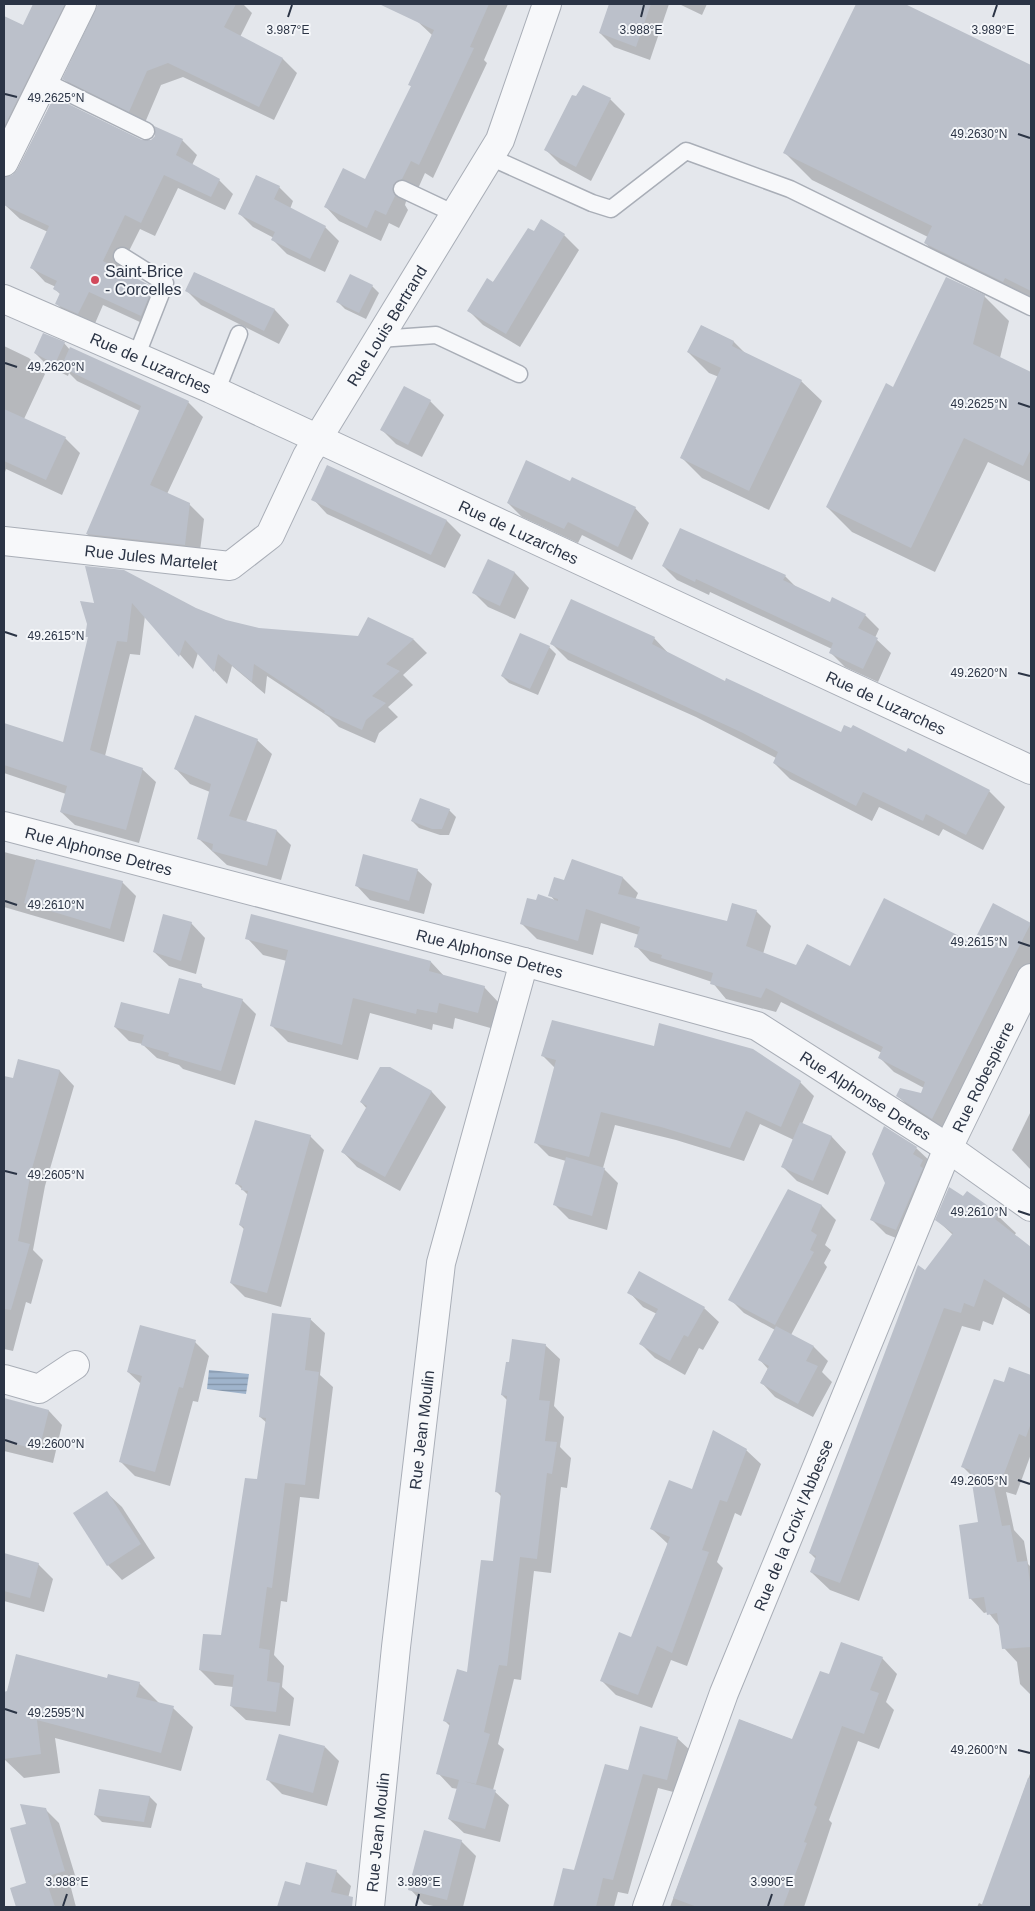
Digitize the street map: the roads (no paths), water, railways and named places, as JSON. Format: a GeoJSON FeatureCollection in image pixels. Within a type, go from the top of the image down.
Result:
{"type":"FeatureCollection","features":[{"type":"Feature","properties":{"kind":"street"},"geometry":{"type":"LineString","coordinates":[[4,162],[82,4]]}},
{"type":"Feature","properties":{"kind":"street","name":"Rue Louis Bertrand"},"geometry":{"type":"LineString","coordinates":[[317,439],[500,140],[547,4]]}},
{"type":"Feature","properties":{"kind":"street","name":"Rue de Luzarches"},"geometry":{"type":"LineString","coordinates":[[4,299],[213,390],[1031,770]]}},
{"type":"Feature","properties":{"kind":"street","name":"Rue Jules Martelet"},"geometry":{"type":"LineString","coordinates":[[4,541],[230,566],[270,535],[307,456],[317,439]]}},
{"type":"Feature","properties":{"kind":"street","name":"Rue Alphonse Detres"},"geometry":{"type":"LineString","coordinates":[[4,826],[524,962],[757,1026],[948,1148],[1031,1207]]}},
{"type":"Feature","properties":{"kind":"street","name":"Rue Jean Moulin"},"geometry":{"type":"LineString","coordinates":[[370,1907],[396,1647],[441,1262],[524,962]]}},
{"type":"Feature","properties":{"kind":"street","name":"Rue Robespierre"},"geometry":{"type":"LineString","coordinates":[[948,1148],[1031,978]]}},
{"type":"Feature","properties":{"kind":"street","name":"Rue de la Croix l'Abbesse"},"geometry":{"type":"LineString","coordinates":[[647,1907],[724,1693],[948,1148]]}},
{"type":"Feature","properties":{"kind":"street"},"geometry":{"type":"LineString","coordinates":[[4,1379],[39,1389],[75,1365]]}},
{"type":"Feature","properties":{"kind":"lane"},"geometry":{"type":"LineString","coordinates":[[44,81],[146,131]]}},
{"type":"Feature","properties":{"kind":"lane"},"geometry":{"type":"LineString","coordinates":[[490,157],[592,203],[611,209],[686,151],[790,189],[1031,307]]}},
{"type":"Feature","properties":{"kind":"lane"},"geometry":{"type":"LineString","coordinates":[[402,189],[455,214]]}},
{"type":"Feature","properties":{"kind":"lane"},"geometry":{"type":"LineString","coordinates":[[122,256],[165,283],[136,357]]}},
{"type":"Feature","properties":{"kind":"lane"},"geometry":{"type":"LineString","coordinates":[[213,390],[239,334]]}},
{"type":"Feature","properties":{"kind":"lane"},"geometry":{"type":"LineString","coordinates":[[379,339],[436,335],[519,374]]}},
{"type":"Feature","properties":{"kind":"water"},"geometry":{"type":"Polygon","coordinates":[[[209,1370],[249,1374],[246,1394],[207,1389],[209,1370]]]}},
{"type":"Feature","properties":{"kind":"place","name":"Saint-Brice - Corcelles"},"geometry":{"type":"Point","coordinates":[95,280]}}]}
